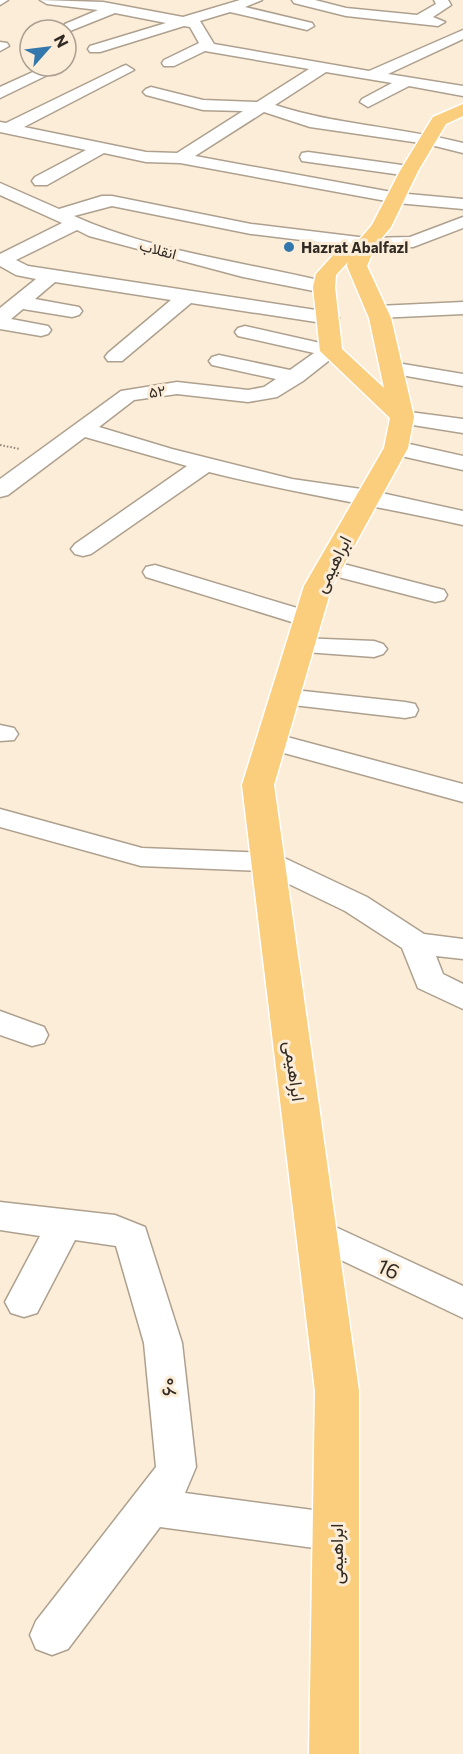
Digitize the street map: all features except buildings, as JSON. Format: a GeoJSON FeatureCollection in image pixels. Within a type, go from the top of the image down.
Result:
{"type":"FeatureCollection","features":[{"type":"Feature","properties":{"kind":"main road"},"geometry":{"type":"LineString","coordinates":[[399,433],[391,368],[359,319],[324,287],[326,274],[333,265],[367,243],[381,227],[409,171],[439,121],[463,109]]}},
{"type":"Feature","properties":{"kind":"main road"},"geometry":{"type":"LineString","coordinates":[[367,243],[357,270],[359,319],[331,351],[399,433]]}},
{"type":"Feature","properties":{"kind":"main road","name":"ابراهیمی"},"geometry":{"type":"LineString","coordinates":[[334,1754],[337,1391],[258,785],[318,586],[368,497],[399,433]]}},
{"type":"Feature","properties":{"kind":"street"},"geometry":{"type":"LineString","coordinates":[[47,0],[112,5],[142,14],[195,24],[209,48],[463,91]]}},
{"type":"Feature","properties":{"kind":"street"},"geometry":{"type":"LineString","coordinates":[[94,49],[255,0]]}},
{"type":"Feature","properties":{"kind":"street"},"geometry":{"type":"LineString","coordinates":[[299,0],[346,12],[463,26]]}},
{"type":"Feature","properties":{"kind":"street"},"geometry":{"type":"LineString","coordinates":[[324,6],[339,0]]}},
{"type":"Feature","properties":{"kind":"street"},"geometry":{"type":"LineString","coordinates":[[390,32],[444,5],[441,0]]}},
{"type":"Feature","properties":{"kind":"street"},"geometry":{"type":"LineString","coordinates":[[78,23],[112,5]]}},
{"type":"Feature","properties":{"kind":"street"},"geometry":{"type":"LineString","coordinates":[[230,8],[307,26]]}},
{"type":"Feature","properties":{"kind":"street"},"geometry":{"type":"LineString","coordinates":[[113,26],[142,14]]}},
{"type":"Feature","properties":{"kind":"street"},"geometry":{"type":"LineString","coordinates":[[370,76],[463,34]]}},
{"type":"Feature","properties":{"kind":"street"},"geometry":{"type":"LineString","coordinates":[[128,40],[156,45]]}},
{"type":"Feature","properties":{"kind":"street"},"geometry":{"type":"LineString","coordinates":[[170,63],[207,45]]}},
{"type":"Feature","properties":{"kind":"street"},"geometry":{"type":"LineString","coordinates":[[301,64],[329,53]]}},
{"type":"Feature","properties":{"kind":"street"},"geometry":{"type":"LineString","coordinates":[[180,158],[265,107],[322,68]]}},
{"type":"Feature","properties":{"kind":"street"},"geometry":{"type":"LineString","coordinates":[[5,128],[39,114],[126,70]]}},
{"type":"Feature","properties":{"kind":"street"},"geometry":{"type":"LineString","coordinates":[[2,91],[31,78]]}},
{"type":"Feature","properties":{"kind":"street"},"geometry":{"type":"LineString","coordinates":[[368,102],[406,82]]}},
{"type":"Feature","properties":{"kind":"street"},"geometry":{"type":"LineString","coordinates":[[90,88],[110,93]]}},
{"type":"Feature","properties":{"kind":"street"},"geometry":{"type":"LineString","coordinates":[[151,92],[203,105],[265,107],[310,122],[428,139],[463,148]]}},
{"type":"Feature","properties":{"kind":"street"},"geometry":{"type":"LineString","coordinates":[[50,95],[69,99]]}},
{"type":"Feature","properties":{"kind":"street"},"geometry":{"type":"LineString","coordinates":[[183,117],[203,105]]}},
{"type":"Feature","properties":{"kind":"street"},"geometry":{"type":"LineString","coordinates":[[16,110],[39,114]]}},
{"type":"Feature","properties":{"kind":"street"},"geometry":{"type":"LineString","coordinates":[[5,128],[146,157],[180,158],[397,198],[463,204]]}},
{"type":"Feature","properties":{"kind":"street"},"geometry":{"type":"LineString","coordinates":[[41,181],[102,148]]}},
{"type":"Feature","properties":{"kind":"street"},"geometry":{"type":"LineString","coordinates":[[308,157],[409,171]]}},
{"type":"Feature","properties":{"kind":"street","name":"انقلاب"},"geometry":{"type":"LineString","coordinates":[[0,188],[95,232],[208,262],[324,287]]}},
{"type":"Feature","properties":{"kind":"street"},"geometry":{"type":"LineString","coordinates":[[463,222],[413,242],[367,243],[228,225],[112,201],[102,201],[2,260],[23,271],[359,319],[456,308],[463,293]]}},
{"type":"Feature","properties":{"kind":"street"},"geometry":{"type":"LineString","coordinates":[[0,318],[52,275]]}},
{"type":"Feature","properties":{"kind":"street"},"geometry":{"type":"LineString","coordinates":[[115,357],[187,296]]}},
{"type":"Feature","properties":{"kind":"street"},"geometry":{"type":"LineString","coordinates":[[19,302],[72,311]]}},
{"type":"Feature","properties":{"kind":"street"},"geometry":{"type":"LineString","coordinates":[[0,323],[41,330]]}},
{"type":"Feature","properties":{"kind":"street"},"geometry":{"type":"LineString","coordinates":[[245,332],[331,351]]}},
{"type":"Feature","properties":{"kind":"street","name":"۵۲"},"geometry":{"type":"LineString","coordinates":[[0,490],[128,395],[177,388],[248,396],[270,393],[331,351]]}},
{"type":"Feature","properties":{"kind":"street"},"geometry":{"type":"LineString","coordinates":[[219,361],[296,377]]}},
{"type":"Feature","properties":{"kind":"street"},"geometry":{"type":"LineString","coordinates":[[391,368],[463,380]]}},
{"type":"Feature","properties":{"kind":"street"},"geometry":{"type":"LineString","coordinates":[[399,433],[463,426]]}},
{"type":"Feature","properties":{"kind":"street"},"geometry":{"type":"LineString","coordinates":[[82,429],[204,465],[292,486],[368,497],[463,518]]}},
{"type":"Feature","properties":{"kind":"street"},"geometry":{"type":"LineString","coordinates":[[399,433],[463,464]]}},
{"type":"Feature","properties":{"kind":"street"},"geometry":{"type":"LineString","coordinates":[[83,549],[204,465]]}},
{"type":"Feature","properties":{"kind":"street"},"geometry":{"type":"LineString","coordinates":[[328,567],[435,595]]}},
{"type":"Feature","properties":{"kind":"street"},"geometry":{"type":"LineString","coordinates":[[156,572],[304,632],[374,649]]}},
{"type":"Feature","properties":{"kind":"street"},"geometry":{"type":"LineString","coordinates":[[285,697],[405,710]]}},
{"type":"Feature","properties":{"kind":"street"},"geometry":{"type":"LineString","coordinates":[[272,741],[463,794]]}},
{"type":"Feature","properties":{"kind":"street"},"geometry":{"type":"LineString","coordinates":[[0,818],[141,857],[267,862],[356,904],[416,943],[463,949]]}},
{"type":"Feature","properties":{"kind":"street"},"geometry":{"type":"LineString","coordinates":[[416,943],[429,980],[463,998]]}},
{"type":"Feature","properties":{"kind":"street"},"geometry":{"type":"LineString","coordinates":[[0,1022],[32,1035]]}},
{"type":"Feature","properties":{"kind":"street","name":"۶۰"},"geometry":{"type":"LineString","coordinates":[[0,1216],[115,1229],[132,1237],[163,1343],[176,1467],[172,1479],[52,1635]]}},
{"type":"Feature","properties":{"kind":"street"},"geometry":{"type":"LineString","coordinates":[[24,1302],[64,1225]]}},
{"type":"Feature","properties":{"kind":"street","name":"16"},"geometry":{"type":"LineString","coordinates":[[316,1232],[463,1303]]}},
{"type":"Feature","properties":{"kind":"street"},"geometry":{"type":"LineString","coordinates":[[150,1507],[336,1532]]}},
{"type":"Feature","properties":{"kind":"place","name":"Hazrat Abalfazl"},"geometry":{"type":"Point","coordinates":[289,247]}}]}
